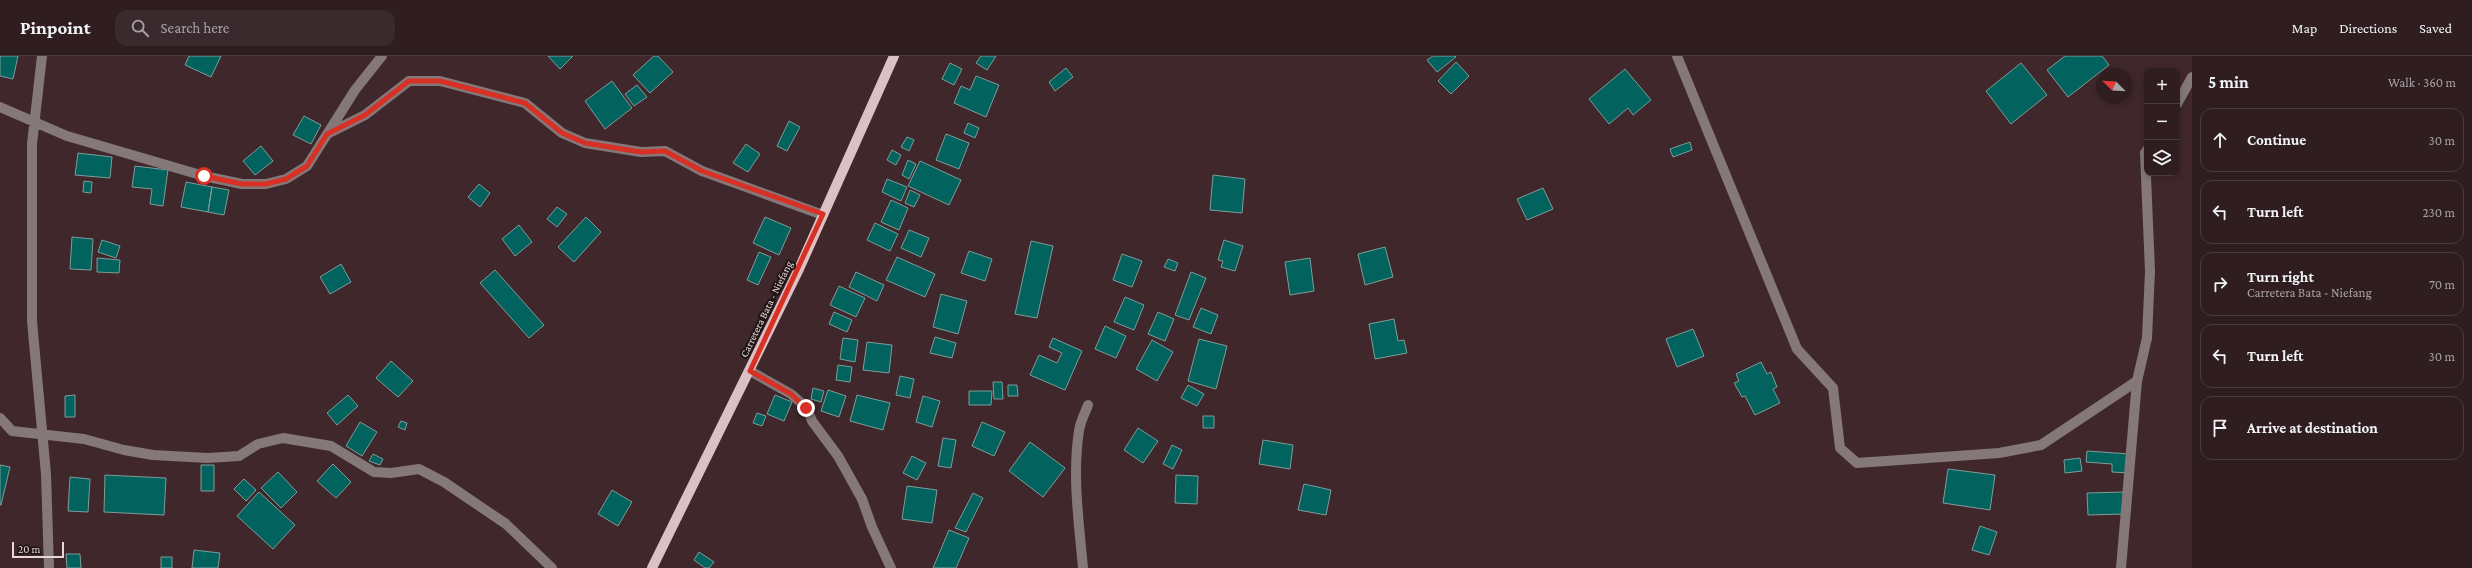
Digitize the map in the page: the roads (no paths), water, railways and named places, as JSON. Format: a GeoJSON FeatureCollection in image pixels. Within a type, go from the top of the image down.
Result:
{"type":"FeatureCollection","features":[{"type":"Feature","properties":{"kind":"main road","name":"Carretera Bata - Niefang"},"geometry":{"type":"LineString","coordinates":[[652,568],[750,371],[894,56]]}},
{"type":"Feature","properties":{"kind":"street"},"geometry":{"type":"LineString","coordinates":[[42,56],[34,123],[32,172],[32,321],[46,474],[49,568]]}},
{"type":"Feature","properties":{"kind":"street"},"geometry":{"type":"LineString","coordinates":[[0,107],[67,136],[242,184],[266,184],[286,179],[307,166],[355,90],[382,56]]}},
{"type":"Feature","properties":{"kind":"street"},"geometry":{"type":"LineString","coordinates":[[1677,56],[1797,349],[1833,388],[1840,448],[1857,463],[2000,453],[2041,445],[2137,381]]}},
{"type":"Feature","properties":{"kind":"street"},"geometry":{"type":"LineString","coordinates":[[2180,99],[2192,77]]}},
{"type":"Feature","properties":{"kind":"street"},"geometry":{"type":"LineString","coordinates":[[327,134],[365,115],[409,81],[440,81],[525,103],[562,133],[585,143],[641,152],[665,151],[702,171],[823,214]]}},
{"type":"Feature","properties":{"kind":"street"},"geometry":{"type":"LineString","coordinates":[[2121,568],[2137,381],[2147,338],[2150,271],[2146,176]]}},
{"type":"Feature","properties":{"kind":"street"},"geometry":{"type":"LineString","coordinates":[[750,371],[791,394],[806,408],[812,421],[838,456],[862,499],[872,527],[892,568]]}},
{"type":"Feature","properties":{"kind":"street"},"geometry":{"type":"LineString","coordinates":[[1083,568],[1077,489],[1077,454],[1079,429],[1088,405]]}},
{"type":"Feature","properties":{"kind":"street"},"geometry":{"type":"LineString","coordinates":[[0,418],[12,431],[42,436],[84,439],[124,450],[152,455],[208,458],[239,456],[258,444],[283,438],[331,446],[374,472],[391,474],[418,469],[444,482],[506,524],[552,568]]}}]}
